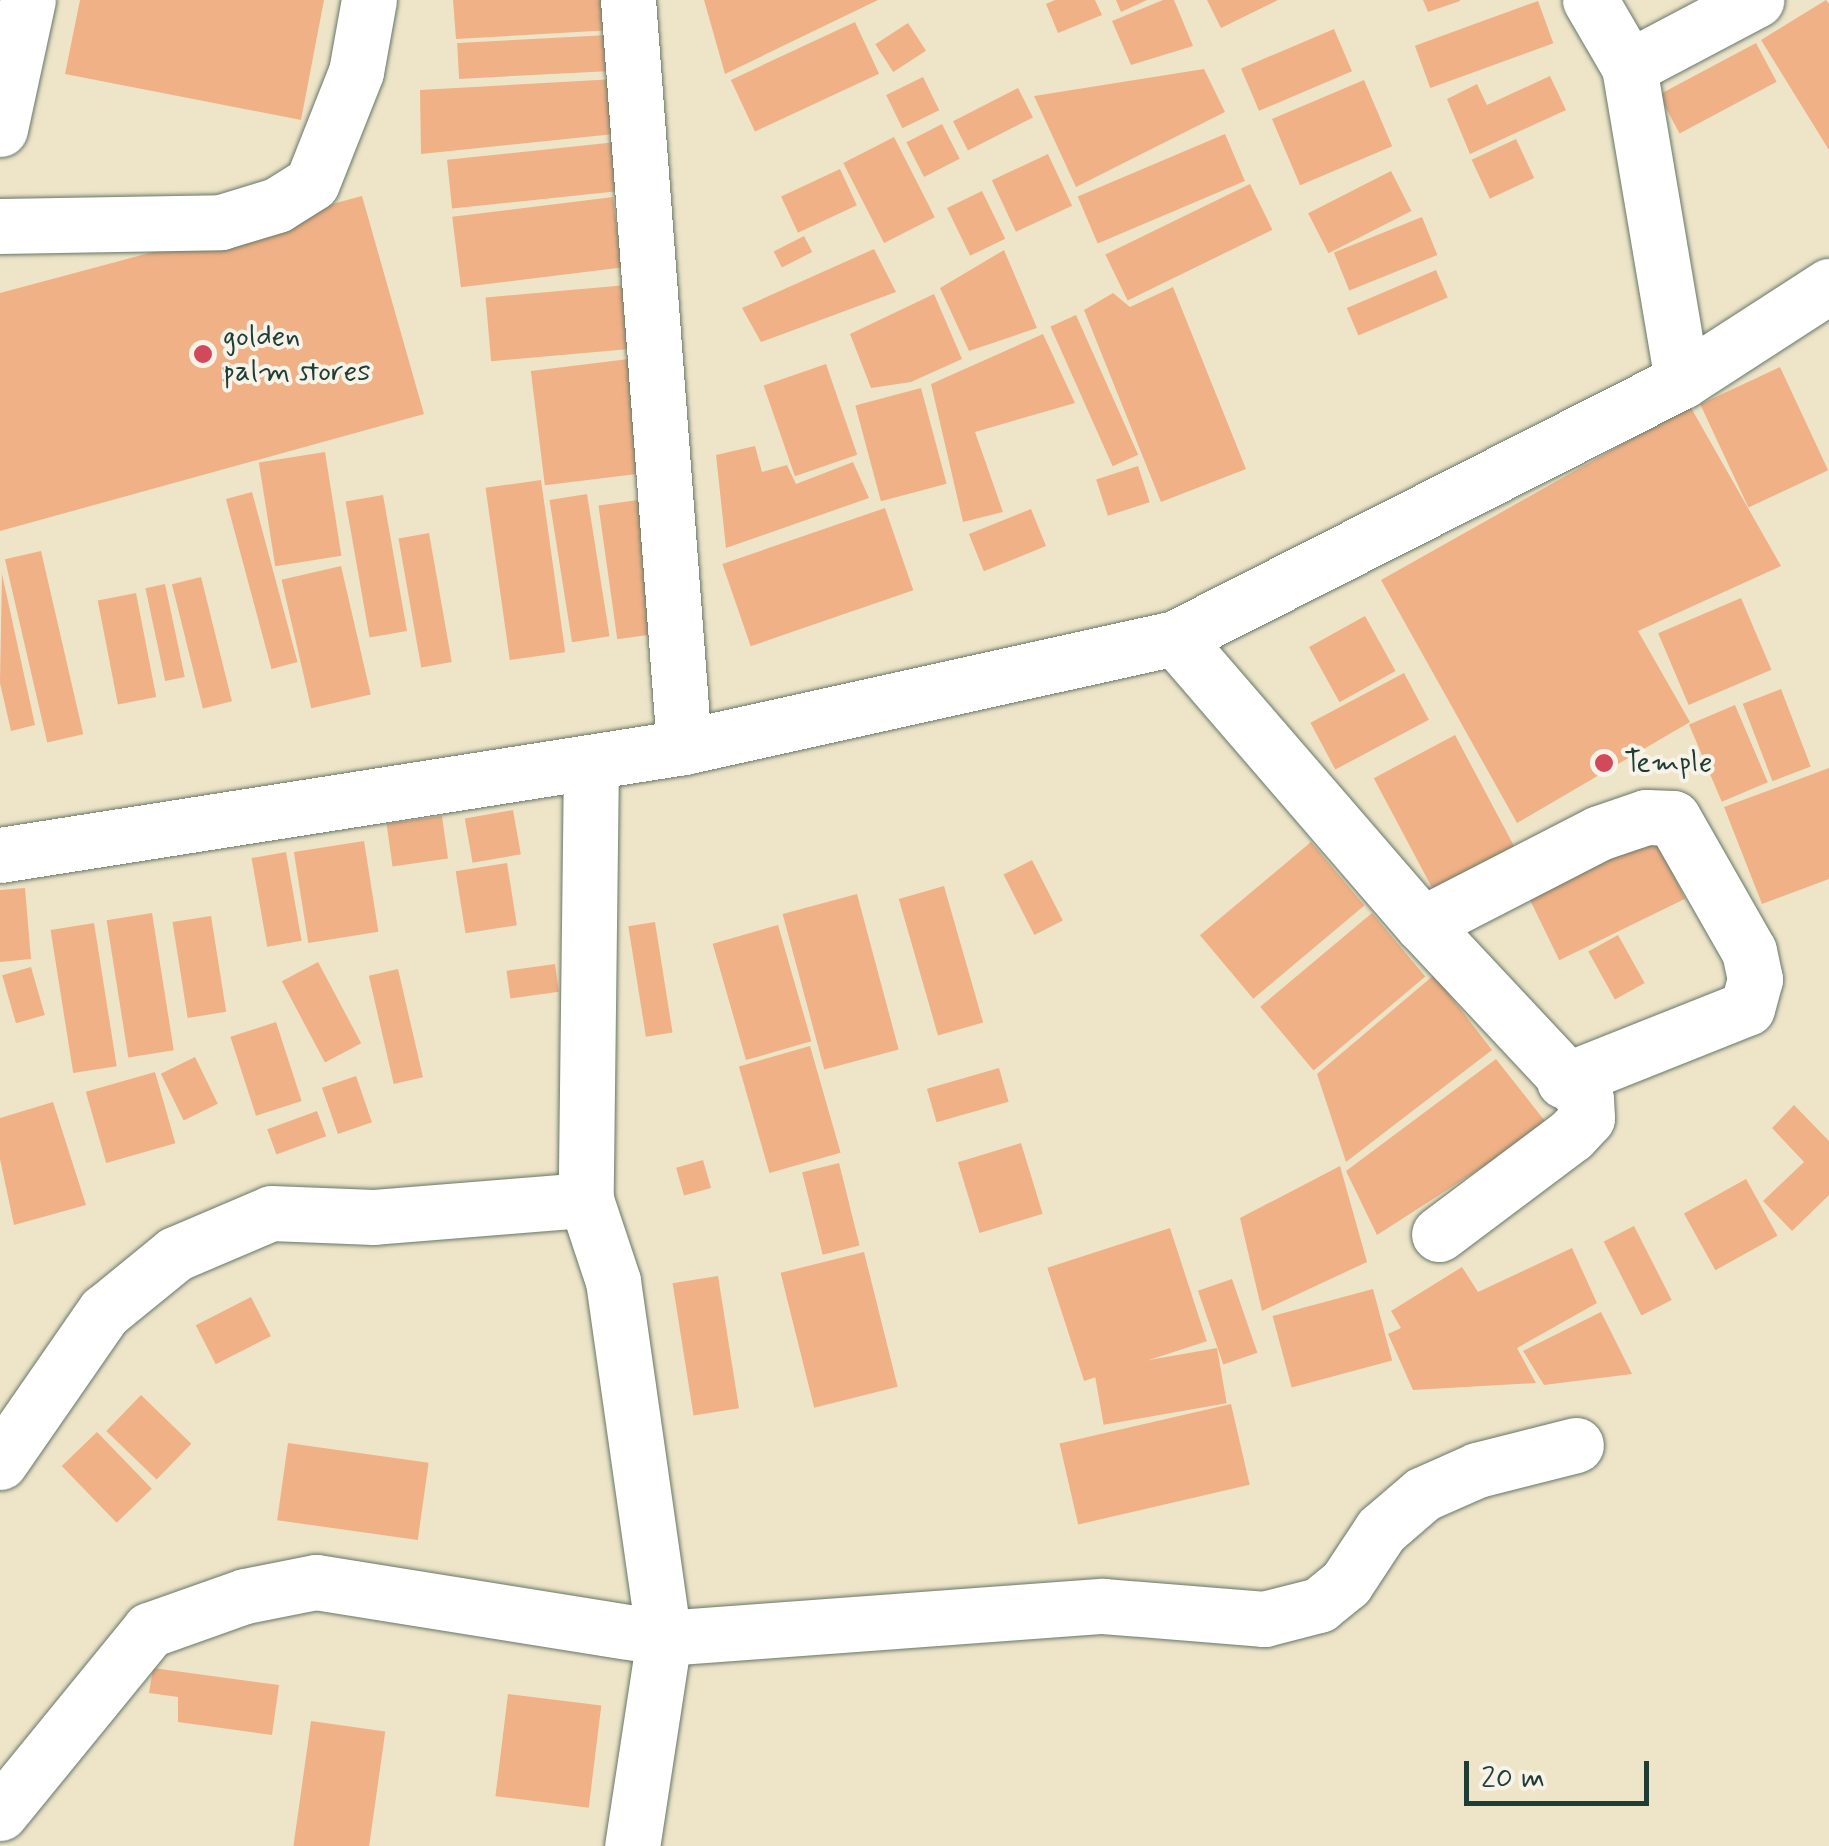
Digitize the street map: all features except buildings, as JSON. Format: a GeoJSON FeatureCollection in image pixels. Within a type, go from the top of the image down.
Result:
{"type":"FeatureCollection","features":[{"type":"Feature","properties":{"kind":"street"},"geometry":{"type":"LineString","coordinates":[[0,128],[28,0]]}},
{"type":"Feature","properties":{"kind":"street"},"geometry":{"type":"LineString","coordinates":[[0,226],[221,222],[277,205],[312,183],[356,72],[369,0]]}},
{"type":"Feature","properties":{"kind":"street"},"geometry":{"type":"LineString","coordinates":[[628,0],[684,747]]}},
{"type":"Feature","properties":{"kind":"street"},"geometry":{"type":"LineString","coordinates":[[1590,0],[1630,68],[1682,381]]}},
{"type":"Feature","properties":{"kind":"street"},"geometry":{"type":"LineString","coordinates":[[1630,68],[1756,0]]}},
{"type":"Feature","properties":{"kind":"street"},"geometry":{"type":"LineString","coordinates":[[0,855],[684,747],[1175,638],[1682,381],[1829,286]]}},
{"type":"Feature","properties":{"kind":"street"},"geometry":{"type":"LineString","coordinates":[[1175,638],[1422,924],[1564,1081],[1586,1099],[1587,1118],[1440,1234]]}},
{"type":"Feature","properties":{"kind":"street"},"geometry":{"type":"LineString","coordinates":[[592,762],[586,1200],[613,1281],[664,1638],[632,1846]]}},
{"type":"Feature","properties":{"kind":"street"},"geometry":{"type":"LineString","coordinates":[[1422,924],[1598,833],[1646,817],[1673,818],[1750,951],[1755,979],[1747,1008],[1564,1081]]}},
{"type":"Feature","properties":{"kind":"street"},"geometry":{"type":"LineString","coordinates":[[0,1462],[104,1312],[175,1254],[270,1213],[374,1217],[586,1200]]}},
{"type":"Feature","properties":{"kind":"street"},"geometry":{"type":"LineString","coordinates":[[0,1814],[149,1630],[245,1596],[316,1582],[664,1638],[1103,1606],[1264,1619],[1319,1605],[1346,1583],[1381,1530],[1423,1494],[1477,1470],[1576,1445]]}},
{"type":"Feature","properties":{"kind":"place","name":"golden palm stores"},"geometry":{"type":"Point","coordinates":[203,354]}},
{"type":"Feature","properties":{"kind":"place","name":"Temple"},"geometry":{"type":"Point","coordinates":[1604,763]}}]}
